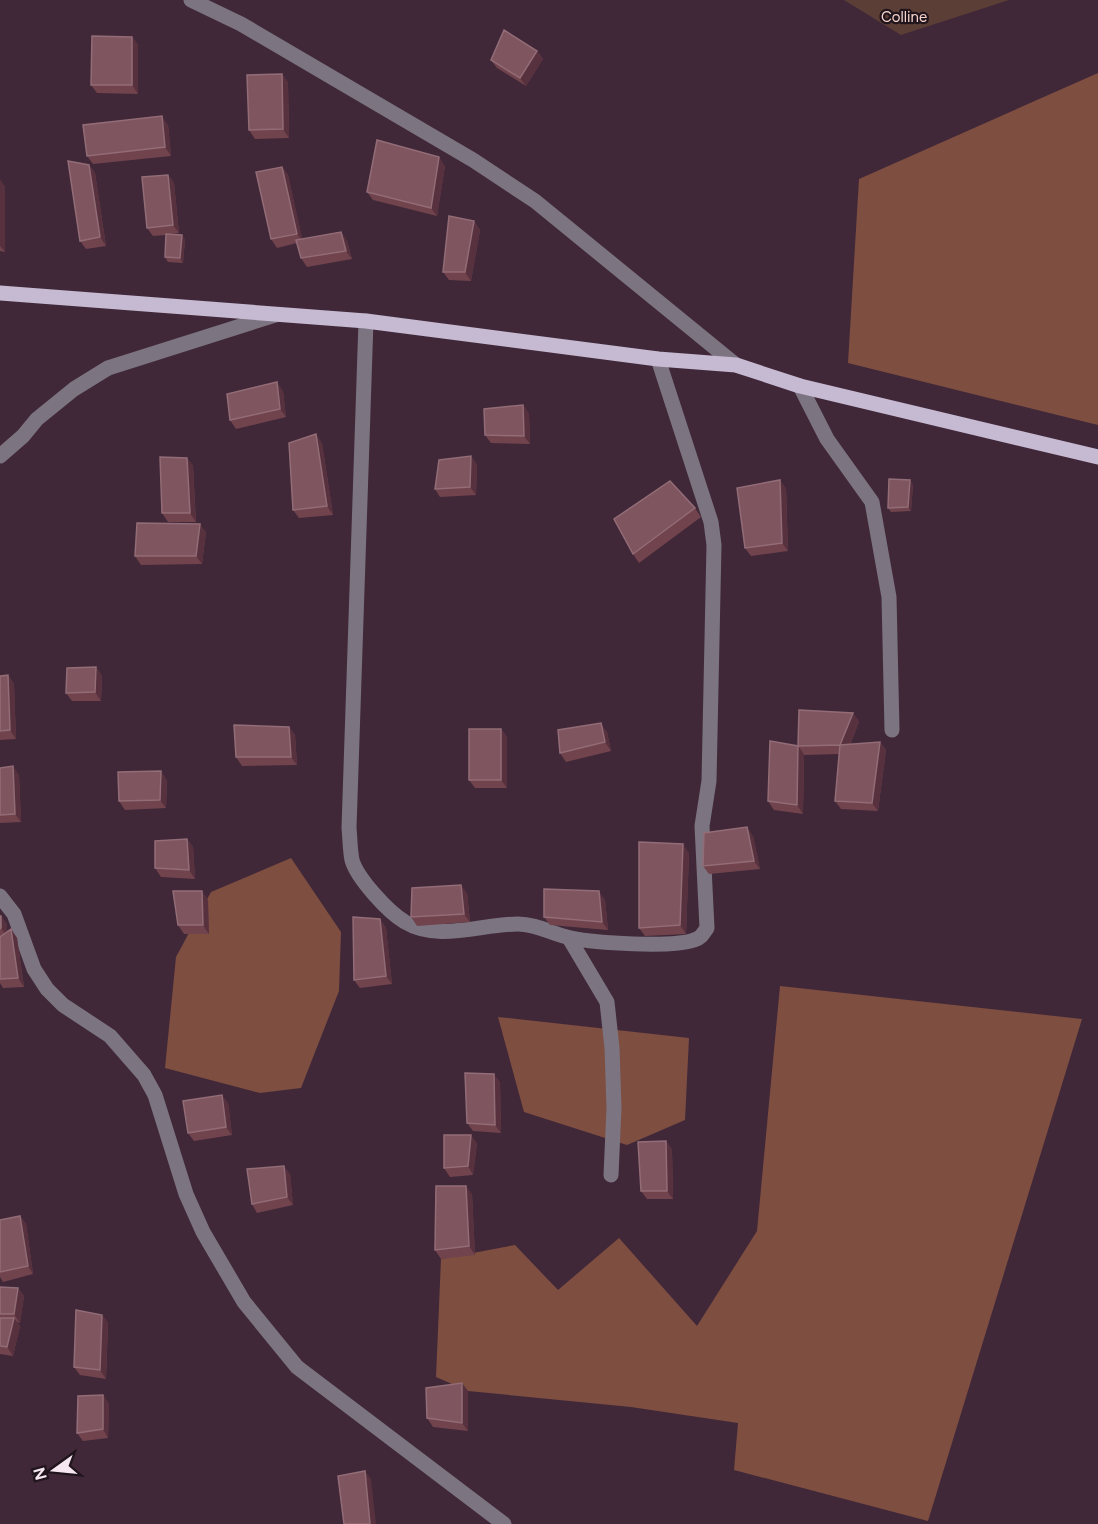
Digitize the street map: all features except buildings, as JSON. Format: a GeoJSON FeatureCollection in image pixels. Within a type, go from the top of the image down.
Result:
{"type":"FeatureCollection","features":[{"type":"Feature","properties":{"kind":"main road"},"geometry":{"type":"LineString","coordinates":[[0,293],[366,321],[658,359],[736,365],[801,386],[1098,457]]}},
{"type":"Feature","properties":{"kind":"street"},"geometry":{"type":"LineString","coordinates":[[191,0],[241,24],[453,148],[535,201],[736,365]]}},
{"type":"Feature","properties":{"kind":"street"},"geometry":{"type":"LineString","coordinates":[[0,456],[23,436],[37,419],[74,389],[108,368],[275,315]]}},
{"type":"Feature","properties":{"kind":"street"},"geometry":{"type":"LineString","coordinates":[[366,321],[349,828],[352,861],[366,884],[383,903],[404,922],[426,932],[519,924],[537,927],[569,938],[618,942],[688,942],[702,936],[707,928],[702,826],[709,781],[714,545],[711,522],[658,359]]}},
{"type":"Feature","properties":{"kind":"street"},"geometry":{"type":"LineString","coordinates":[[801,386],[827,439],[872,502],[889,597],[892,730]]}},
{"type":"Feature","properties":{"kind":"street"},"geometry":{"type":"LineString","coordinates":[[0,896],[14,914],[34,969],[47,989],[63,1005],[110,1036],[144,1076],[155,1095],[186,1194],[203,1232],[244,1302],[297,1367],[504,1524]]}},
{"type":"Feature","properties":{"kind":"street"},"geometry":{"type":"LineString","coordinates":[[569,938],[607,1002],[614,1108],[611,1175]]}},
{"type":"Feature","properties":{"kind":"green space","name":"Colline"},"geometry":{"type":"Polygon","coordinates":[[[844,0],[1009,0],[901,35],[844,0]]]}},
{"type":"Feature","properties":{"kind":"shaded area"},"geometry":{"type":"Polygon","coordinates":[[[1098,73],[1098,425],[848,363],[859,179],[1098,73]]]}},
{"type":"Feature","properties":{"kind":"shaded area"},"geometry":{"type":"Polygon","coordinates":[[[291,858],[341,932],[339,991],[301,1088],[260,1093],[165,1068],[176,957],[211,892],[291,858]]]}},
{"type":"Feature","properties":{"kind":"shaded area"},"geometry":{"type":"Polygon","coordinates":[[[780,986],[1082,1019],[928,1521],[734,1470],[738,1423],[631,1407],[468,1391],[436,1377],[441,1259],[515,1245],[558,1290],[619,1238],[697,1326],[757,1231],[780,986]]]}},
{"type":"Feature","properties":{"kind":"shaded area"},"geometry":{"type":"Polygon","coordinates":[[[498,1017],[689,1038],[685,1120],[627,1145],[524,1112],[498,1017]]]}}]}
